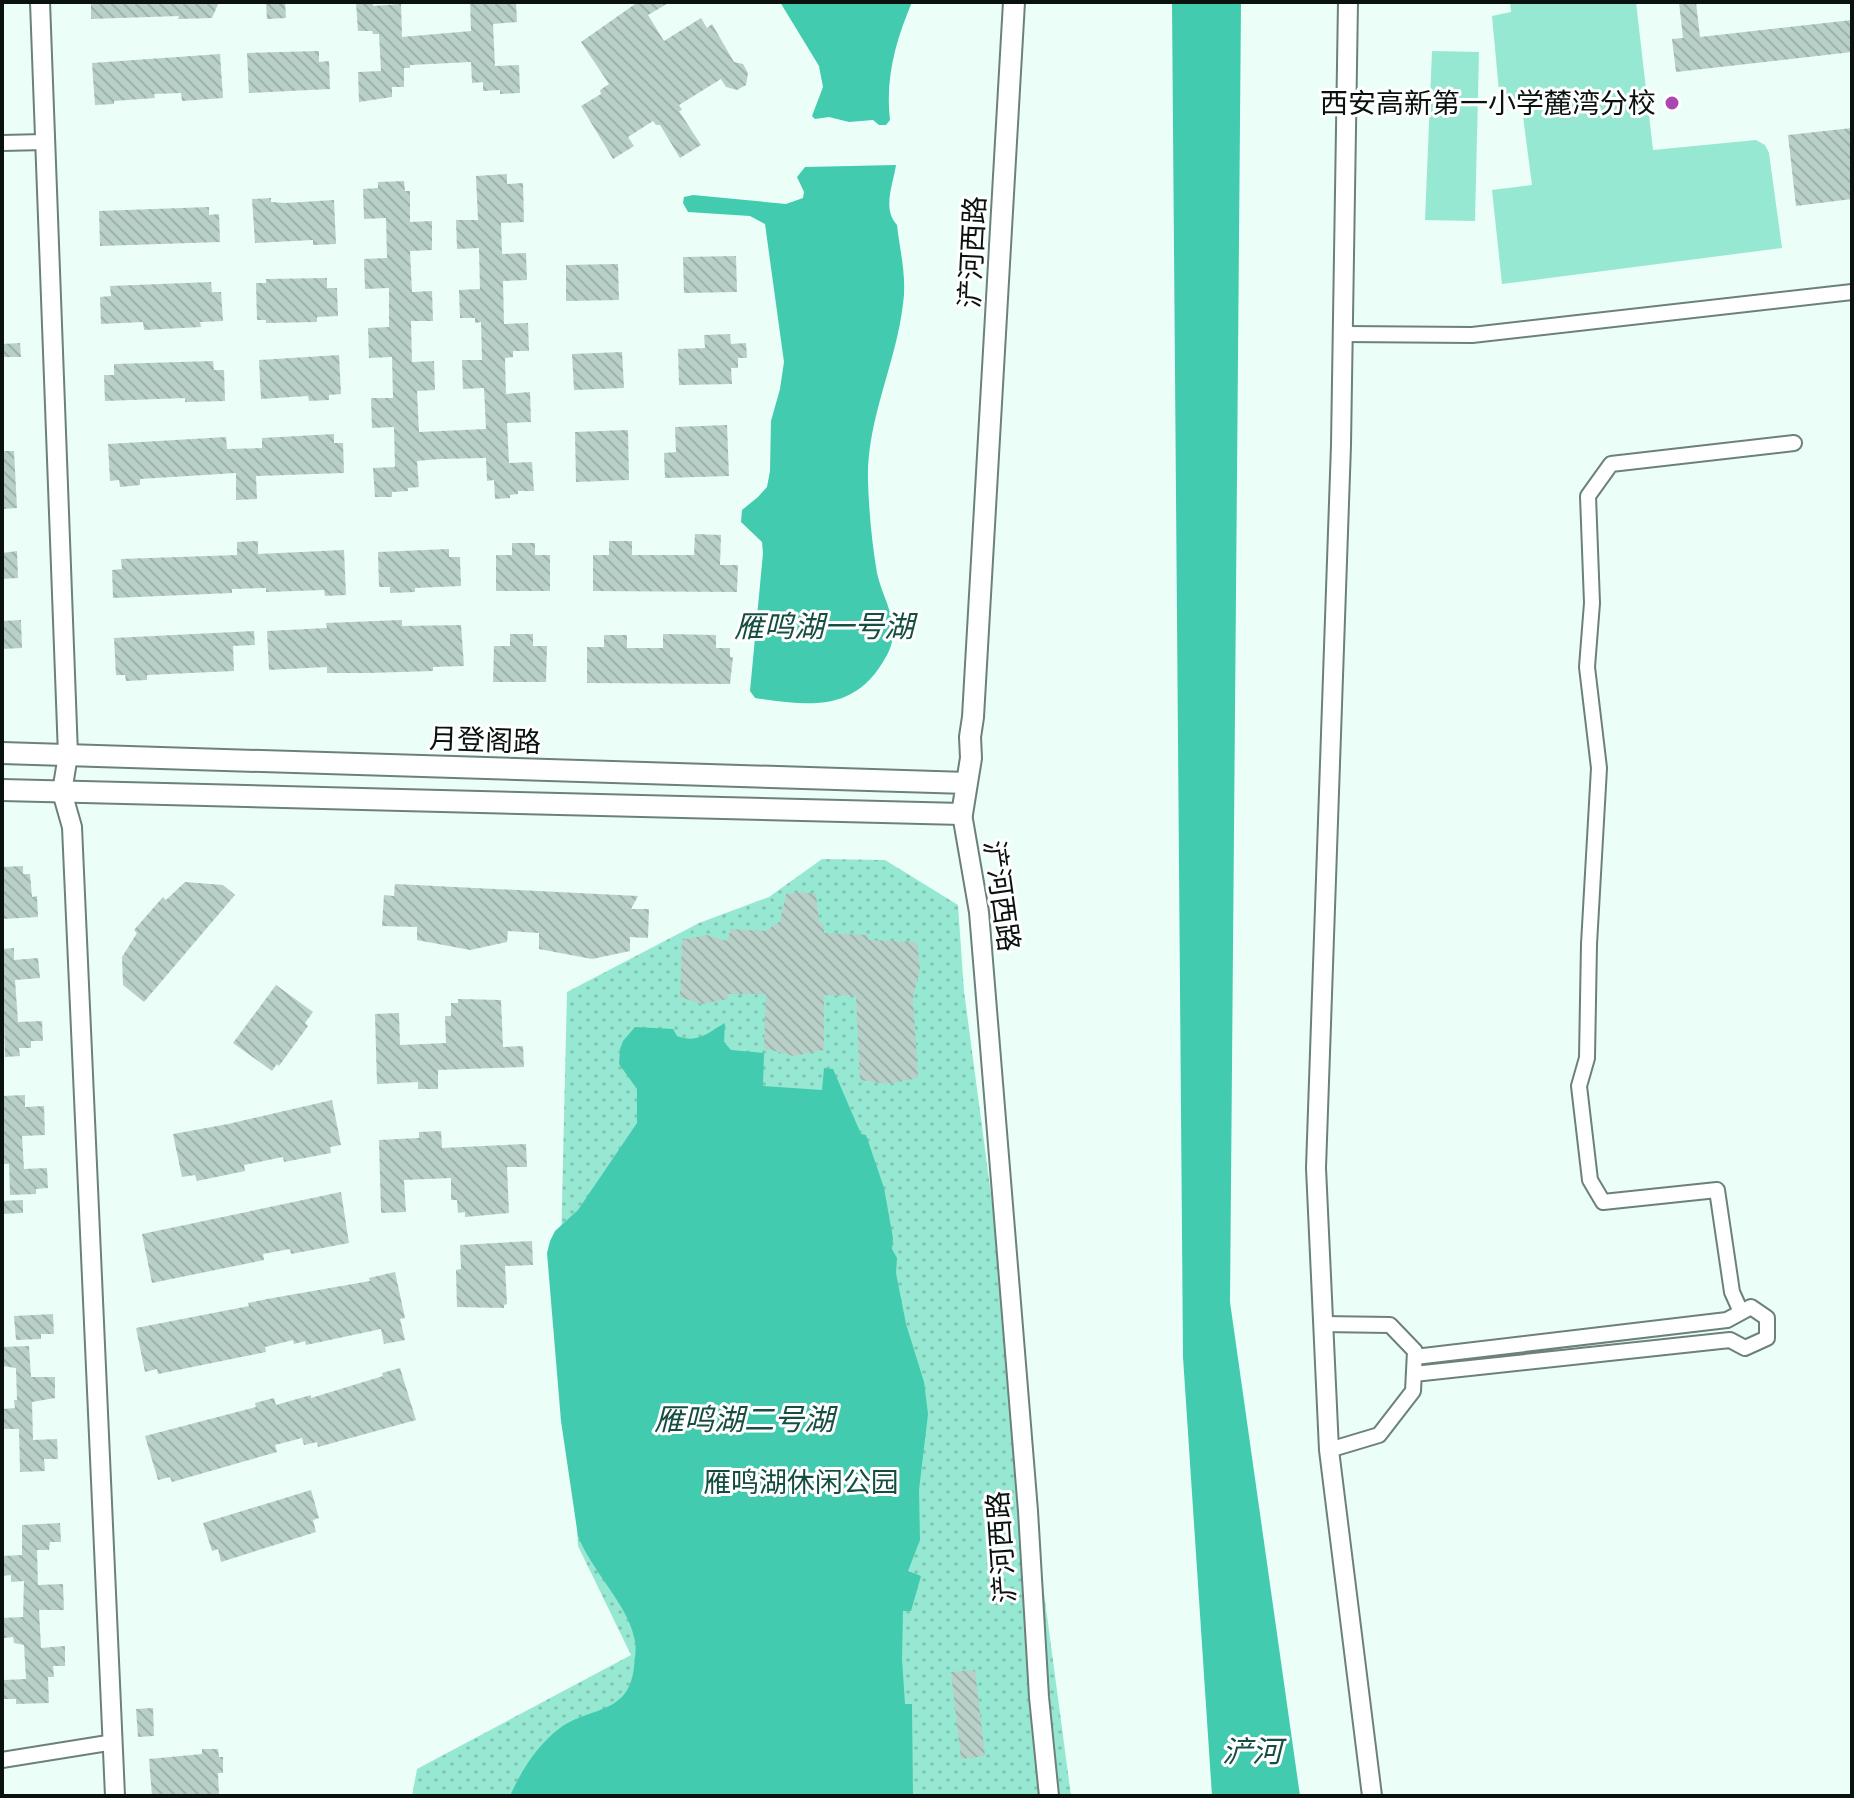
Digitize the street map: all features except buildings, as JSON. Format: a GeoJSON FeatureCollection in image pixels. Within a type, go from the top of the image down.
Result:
{"type":"FeatureCollection","features":[{"type":"Feature","properties":{"kind":"main road","name":"浐河西路"},"geometry":{"type":"LineString","coordinates":[[962,814],[973,717],[1014,2]]}},
{"type":"Feature","properties":{"kind":"main road","name":"月登阁路"},"geometry":{"type":"LineString","coordinates":[[2,753],[967,783]]}},
{"type":"Feature","properties":{"kind":"main road"},"geometry":{"type":"LineString","coordinates":[[2,790],[962,814]]}},
{"type":"Feature","properties":{"kind":"street"},"geometry":{"type":"LineString","coordinates":[[40,2],[68,755],[62,792],[72,827],[115,1796]]}},
{"type":"Feature","properties":{"kind":"street"},"geometry":{"type":"LineString","coordinates":[[1348,2],[1343,334],[1316,1168],[1329,1450],[1372,1796]]}},
{"type":"Feature","properties":{"kind":"street"},"geometry":{"type":"LineString","coordinates":[[2,143],[45,142]]}},
{"type":"Feature","properties":{"kind":"street"},"geometry":{"type":"LineString","coordinates":[[1343,334],[1472,335],[1852,292]]}},
{"type":"Feature","properties":{"kind":"street"},"geometry":{"type":"LineString","coordinates":[[1741,1312],[1732,1292],[1717,1190],[1603,1202],[1590,1180],[1579,1086],[1587,1058],[1589,944],[1599,768],[1587,667],[1592,603],[1588,496],[1611,464],[1794,443]]}},
{"type":"Feature","properties":{"kind":"street","name":"浐河西路"},"geometry":{"type":"LineString","coordinates":[[962,814],[980,928],[1049,1796]]}},
{"type":"Feature","properties":{"kind":"street"},"geometry":{"type":"LineString","coordinates":[[1414,1374],[1730,1340],[1745,1348],[1767,1338],[1767,1318],[1751,1307],[1727,1320],[1415,1357]]}},
{"type":"Feature","properties":{"kind":"street"},"geometry":{"type":"LineString","coordinates":[[1322,1324],[1390,1325],[1415,1351],[1413,1391],[1379,1435],[1329,1450]]}},
{"type":"Feature","properties":{"kind":"street"},"geometry":{"type":"LineString","coordinates":[[2,1760],[114,1742]]}},
{"type":"Feature","properties":{"kind":"green space"},"geometry":{"type":"Polygon","coordinates":[[[1510,2],[1636,2],[1653,150],[1756,140],[1765,145],[1769,153],[1782,248],[1502,284],[1492,190],[1532,185],[1521,101],[1500,102],[1492,16],[1511,12],[1510,2]]]}},
{"type":"Feature","properties":{"kind":"green space"},"geometry":{"type":"Polygon","coordinates":[[[1432,51],[1479,52],[1475,221],[1425,220],[1432,51]]]}},
{"type":"Feature","properties":{"kind":"green space","name":"雁鸣湖休闲公园"},"geometry":{"type":"Polygon","coordinates":[[[822,859],[885,860],[958,905],[964,991],[1071,1796],[412,1796],[417,1769],[631,1655],[578,1546],[561,1245],[567,992],[699,923],[769,897],[822,859]]]}},
{"type":"Feature","properties":{"kind":"water"},"geometry":{"type":"Polygon","coordinates":[[[780,2],[912,2],[893,60],[889,89],[890,120],[886,125],[879,125],[873,120],[849,122],[829,117],[815,119],[812,116],[823,87],[819,66],[780,2]]]}},
{"type":"Feature","properties":{"kind":"water","name":"浐河"},"geometry":{"type":"Polygon","coordinates":[[[1172,2],[1241,2],[1230,1302],[1300,1796],[1212,1796],[1183,1357],[1172,2]]]}},
{"type":"Feature","properties":{"kind":"water","name":"雁鸣湖一号湖"},"geometry":{"type":"Polygon","coordinates":[[[896,165],[889,204],[897,225],[904,294],[894,349],[876,415],[868,482],[875,562],[892,623],[891,644],[875,674],[846,696],[813,703],[755,698],[750,691],[763,553],[762,542],[741,522],[742,510],[767,487],[771,421],[784,362],[765,224],[750,216],[688,212],[683,203],[684,197],[693,195],[786,204],[803,198],[804,192],[797,177],[805,167],[896,165]]]}},
{"type":"Feature","properties":{"kind":"water","name":"雁鸣湖二号湖"},"geometry":{"type":"Polygon","coordinates":[[[725,1023],[724,1042],[731,1050],[764,1053],[763,1086],[822,1090],[824,1068],[833,1069],[861,1134],[866,1135],[884,1188],[893,1238],[892,1249],[897,1258],[896,1273],[906,1324],[924,1382],[928,1414],[919,1490],[920,1540],[908,1571],[921,1576],[911,1611],[903,1611],[905,1704],[912,1704],[913,1796],[510,1796],[531,1759],[552,1734],[572,1721],[617,1702],[625,1694],[631,1682],[635,1655],[635,1640],[624,1612],[578,1536],[561,1421],[547,1253],[550,1241],[555,1231],[578,1210],[637,1123],[637,1089],[619,1064],[623,1041],[635,1027],[673,1029],[677,1036],[691,1039],[725,1023]]]}},
{"type":"Feature","properties":{"kind":"place","name":"西安高新第一小学麓湾分校"},"geometry":{"type":"Point","coordinates":[1672,103]}}]}
